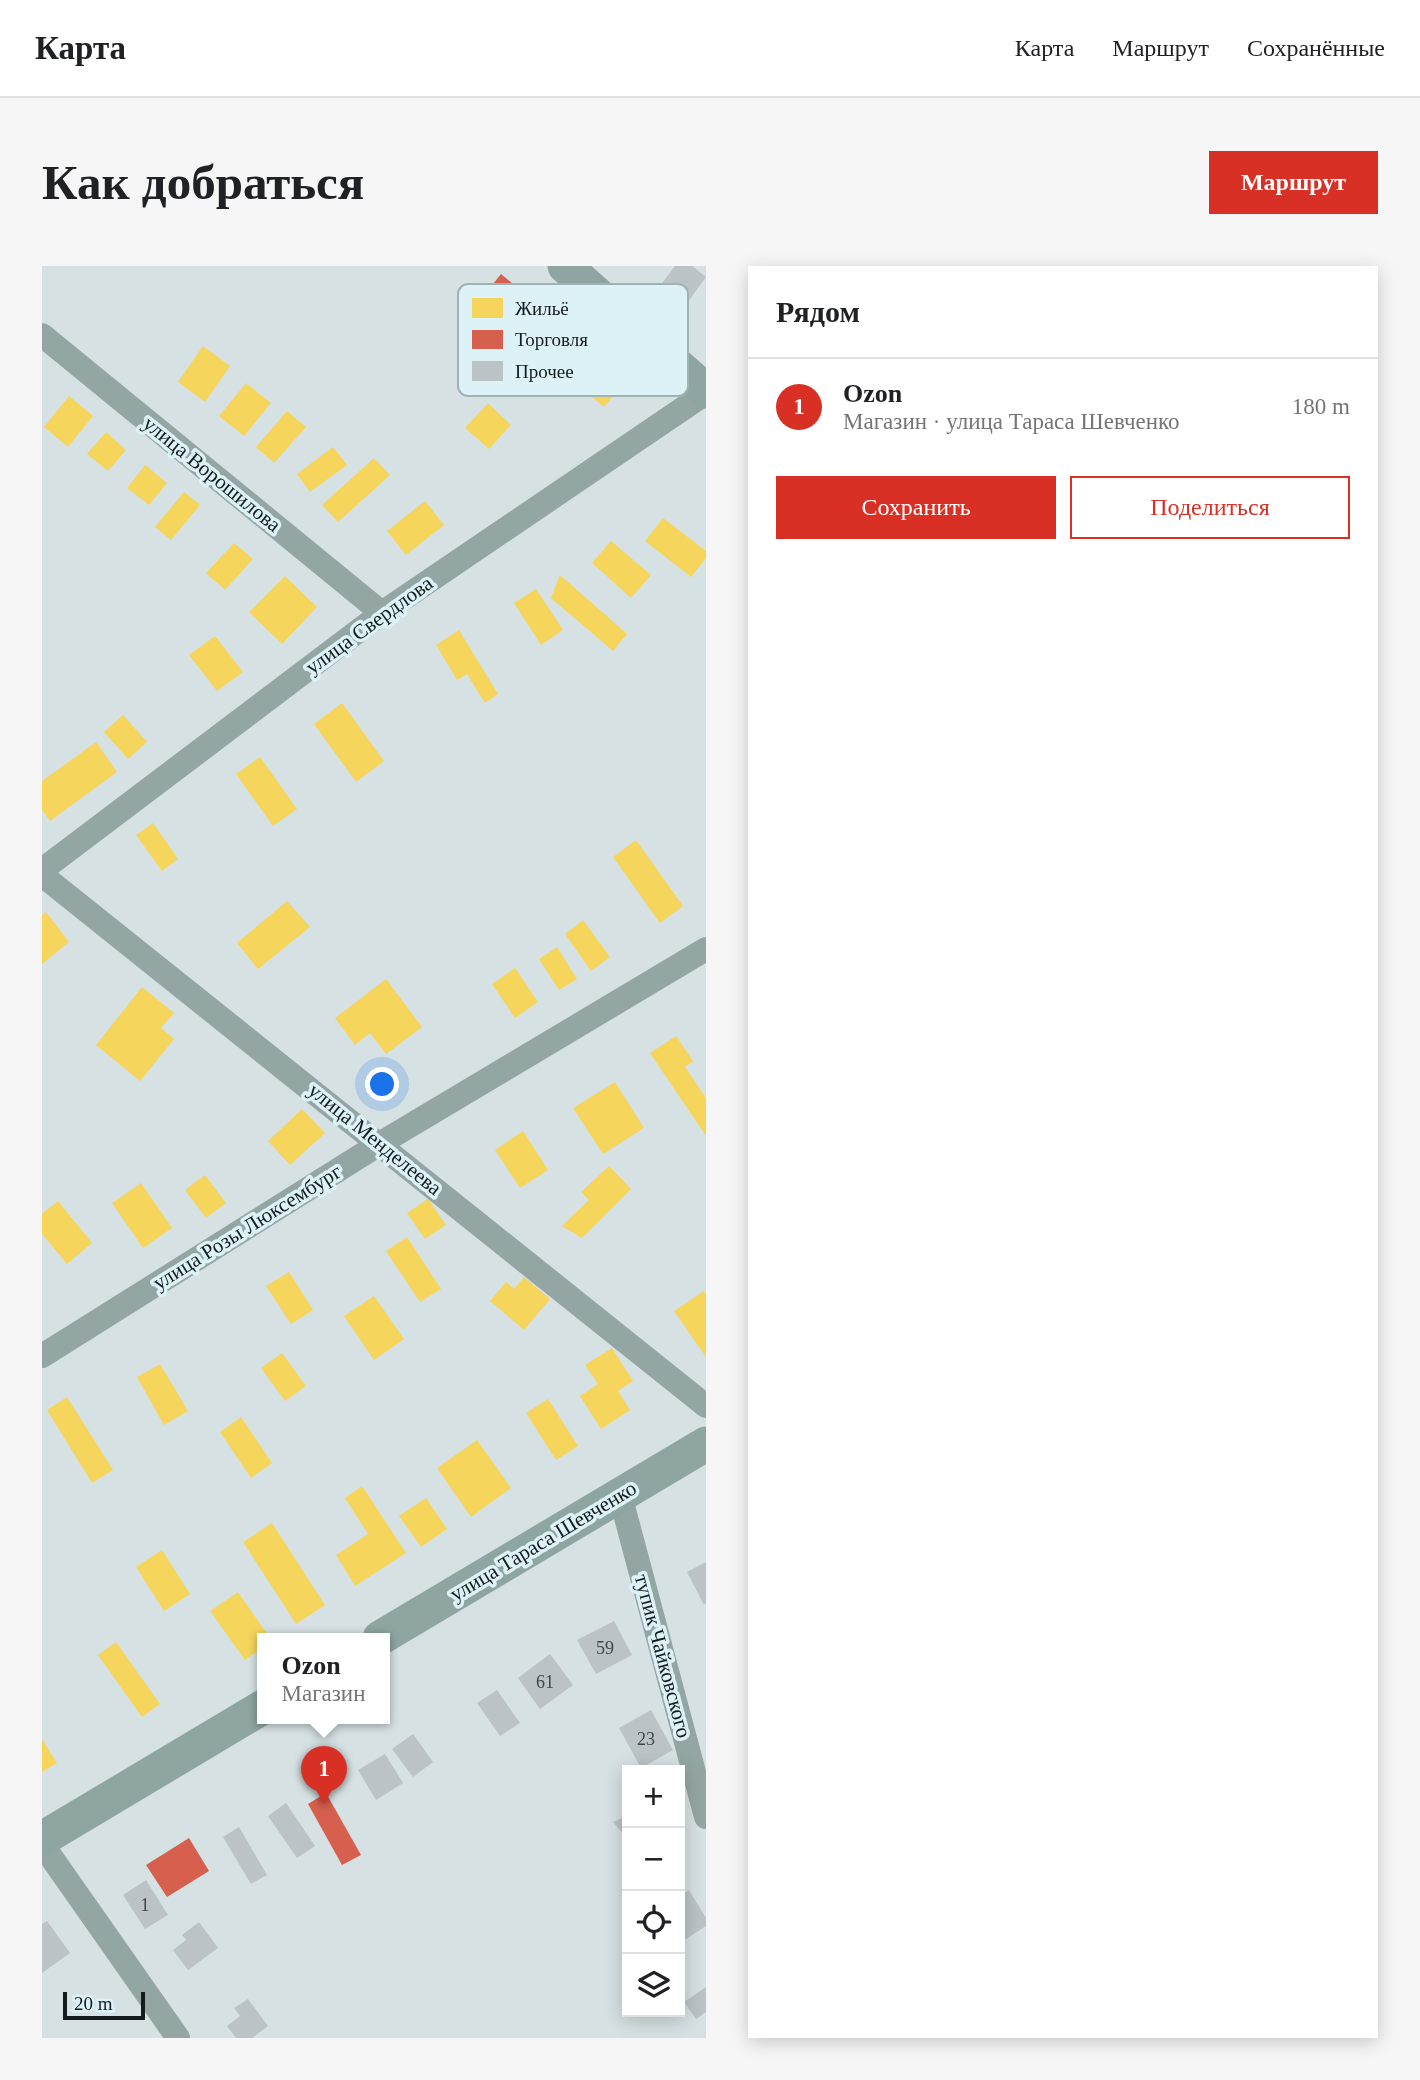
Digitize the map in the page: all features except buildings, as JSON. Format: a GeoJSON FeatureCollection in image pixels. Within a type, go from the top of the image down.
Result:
{"type":"FeatureCollection","features":[{"type":"Feature","properties":{"kind":"street"},"geometry":{"type":"LineString","coordinates":[[565,266],[585,284]]}},
{"type":"Feature","properties":{"kind":"street","name":"улица Ворошилова"},"geometry":{"type":"LineString","coordinates":[[42,335],[382,613]]}},
{"type":"Feature","properties":{"kind":"street"},"geometry":{"type":"LineString","coordinates":[[688,376],[706,392]]}},
{"type":"Feature","properties":{"kind":"street","name":"улица Свердлова"},"geometry":{"type":"LineString","coordinates":[[42,872],[382,613],[706,392]]}},
{"type":"Feature","properties":{"kind":"street","name":"улица Менделеева"},"geometry":{"type":"LineString","coordinates":[[42,872],[706,1406]]}},
{"type":"Feature","properties":{"kind":"street","name":"улица Розы Люксембург"},"geometry":{"type":"LineString","coordinates":[[42,1356],[381,1143],[706,949]]}},
{"type":"Feature","properties":{"kind":"street","name":"улица Тараса Шевченко"},"geometry":{"type":"LineString","coordinates":[[388,1633],[706,1444]]}},
{"type":"Feature","properties":{"kind":"street","name":"тупик Чайковского"},"geometry":{"type":"LineString","coordinates":[[620,1495],[706,1817]]}},
{"type":"Feature","properties":{"kind":"street"},"geometry":{"type":"LineString","coordinates":[[42,1839],[257,1711]]}},
{"type":"Feature","properties":{"kind":"street"},"geometry":{"type":"LineString","coordinates":[[42,1844],[178,2038]]}},
{"type":"Feature","properties":{"kind":"place","name":"Ozon"},"geometry":{"type":"Point","coordinates":[324,1804]}}]}
